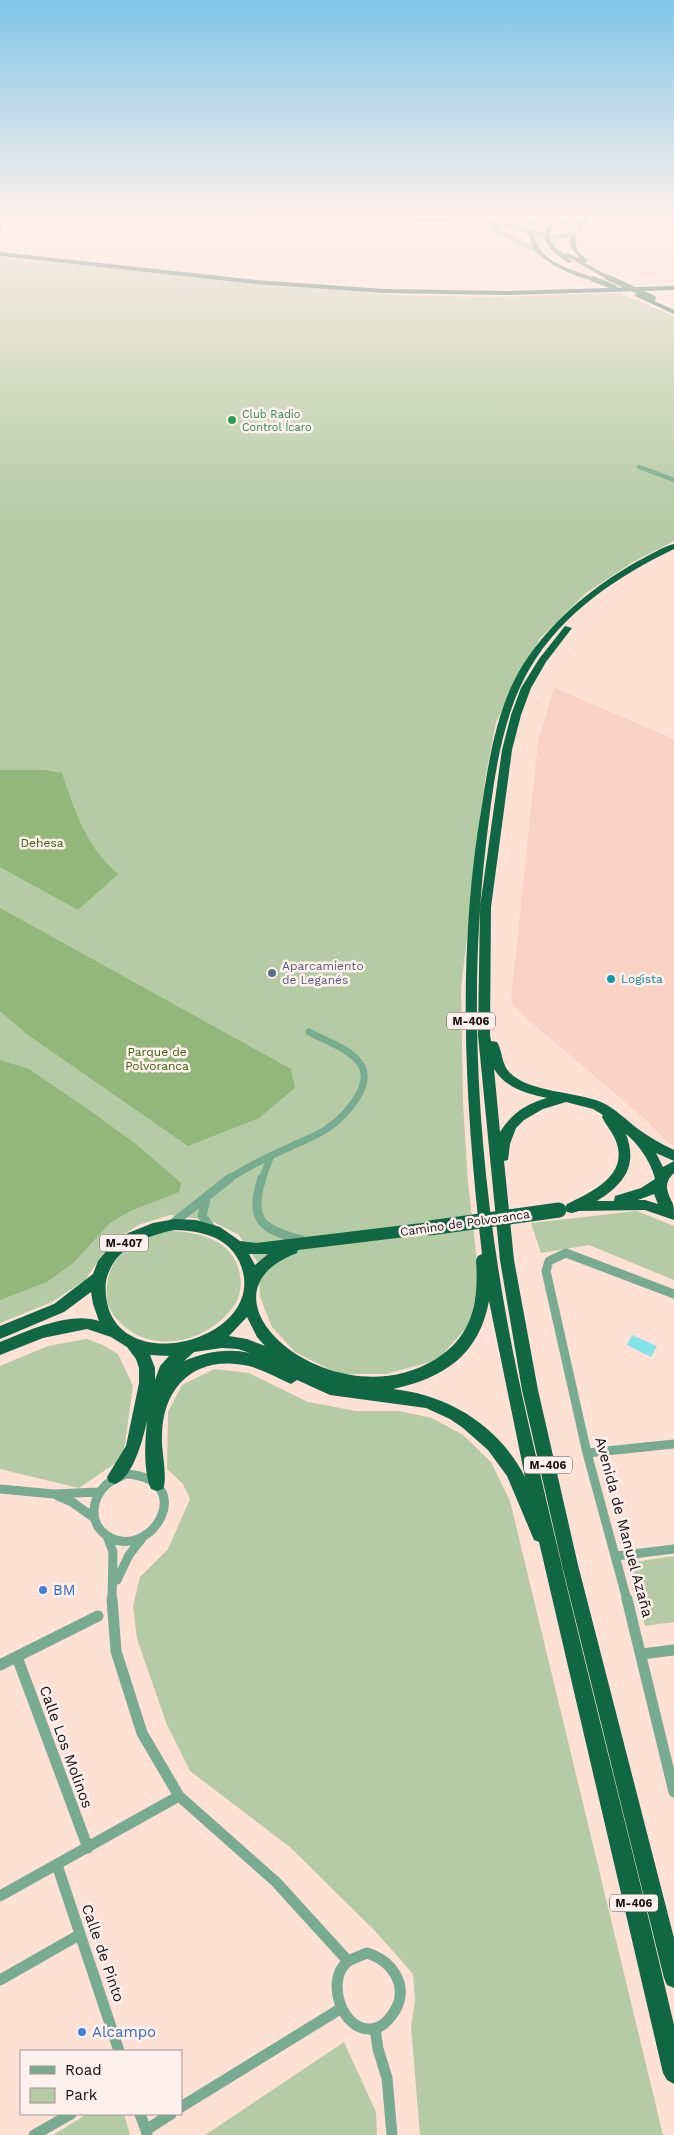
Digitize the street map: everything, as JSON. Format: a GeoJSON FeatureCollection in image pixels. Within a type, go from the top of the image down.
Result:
{"type":"FeatureCollection","features":[{"type":"Feature","properties":{"kind":"highway","name":"M-406"},"geometry":{"type":"LineString","coordinates":[[672,548],[596,600],[569,626],[533,674],[522,698],[514,723],[499,795],[488,882],[484,1035],[507,1260],[530,1390],[568,1555],[674,1978]]}},
{"type":"Feature","properties":{"kind":"highway","name":"M-406"},"geometry":{"type":"LineString","coordinates":[[672,548],[596,592],[565,618],[543,643],[524,671],[512,697],[488,795],[476,880],[471,1034],[478,1146],[490,1262],[516,1396],[553,1568],[674,2073]]}},
{"type":"Feature","properties":{"kind":"highway","name":"M-406"},"geometry":{"type":"LineString","coordinates":[[486,941],[493,1055],[501,1072],[517,1085],[538,1092],[577,1099],[600,1107],[635,1134],[674,1156]]}},
{"type":"Feature","properties":{"kind":"highway","name":"M-406"},"geometry":{"type":"LineString","coordinates":[[507,1260],[506,1183],[502,1146],[507,1132],[516,1120],[537,1104],[577,1099]]}},
{"type":"Feature","properties":{"kind":"highway"},"geometry":{"type":"LineString","coordinates":[[565,1209],[599,1196],[612,1186],[622,1171],[625,1154],[622,1139],[615,1125],[600,1107]]}},
{"type":"Feature","properties":{"kind":"highway","name":"M-406"},"geometry":{"type":"LineString","coordinates":[[635,1134],[650,1154],[661,1180]]}},
{"type":"Feature","properties":{"kind":"highway","name":"M-406"},"geometry":{"type":"LineString","coordinates":[[251,1288],[253,1315],[273,1346],[313,1371],[334,1378],[375,1384],[396,1381],[434,1368],[453,1356],[471,1336],[482,1302],[485,1273],[474,1172],[478,1146]]}},
{"type":"Feature","properties":{"kind":"highway","name":"M-407"},"geometry":{"type":"LineString","coordinates":[[674,1166],[661,1180],[662,1200],[674,1214]]}},
{"type":"Feature","properties":{"kind":"highway","name":"Camino de Polvoranca"},"geometry":{"type":"LineString","coordinates":[[606,1205],[646,1192],[661,1180]]}},
{"type":"Feature","properties":{"kind":"highway","name":"Camino de Polvoranca"},"geometry":{"type":"LineString","coordinates":[[237,1246],[256,1249],[606,1205],[645,1205],[674,1214]]}},
{"type":"Feature","properties":{"kind":"highway","name":"M-407"},"geometry":{"type":"LineString","coordinates":[[171,1224],[193,1224],[214,1230],[237,1246],[250,1269],[251,1288],[241,1315],[224,1332],[196,1346],[170,1350],[150,1349],[132,1343],[116,1332],[103,1316],[97,1297],[99,1278],[106,1262],[118,1247],[134,1236],[152,1228],[171,1224]]}},
{"type":"Feature","properties":{"kind":"highway","name":"Camino de Polvoranca"},"geometry":{"type":"LineString","coordinates":[[251,1288],[261,1267],[276,1256],[318,1241]]}},
{"type":"Feature","properties":{"kind":"highway","name":"M-407"},"geometry":{"type":"LineString","coordinates":[[0,1333],[58,1308],[99,1278]]}},
{"type":"Feature","properties":{"kind":"highway","name":"M-407"},"geometry":{"type":"LineString","coordinates":[[0,1349],[41,1332],[87,1323],[116,1332]]}},
{"type":"Feature","properties":{"kind":"highway"},"geometry":{"type":"LineString","coordinates":[[115,1477],[133,1448],[147,1384],[147,1368],[142,1355],[132,1343]]}},
{"type":"Feature","properties":{"kind":"highway","name":"M-406"},"geometry":{"type":"LineString","coordinates":[[196,1346],[237,1343],[261,1350],[302,1375],[330,1388]]}},
{"type":"Feature","properties":{"kind":"highway"},"geometry":{"type":"LineString","coordinates":[[157,1484],[152,1451],[164,1374],[174,1360],[196,1346]]}},
{"type":"Feature","properties":{"kind":"highway","name":"M-406"},"geometry":{"type":"LineString","coordinates":[[156,1417],[166,1387],[178,1373],[192,1363],[217,1359],[241,1358],[268,1366],[297,1380],[330,1388],[433,1404],[454,1413],[475,1427],[501,1454],[514,1472],[553,1568]]}},
{"type":"Feature","properties":{"kind":"street"},"geometry":{"type":"LineString","coordinates":[[638,467],[674,480]]}},
{"type":"Feature","properties":{"kind":"street"},"geometry":{"type":"LineString","coordinates":[[171,1224],[194,1210],[210,1191],[230,1178],[336,1122],[355,1102],[363,1083],[364,1074],[362,1066],[353,1057],[309,1032]]}},
{"type":"Feature","properties":{"kind":"street"},"geometry":{"type":"LineString","coordinates":[[270,1158],[258,1187],[255,1204],[259,1221],[276,1233],[318,1241]]}},
{"type":"Feature","properties":{"kind":"street"},"geometry":{"type":"LineString","coordinates":[[210,1191],[201,1213],[203,1221],[214,1230]]}},
{"type":"Feature","properties":{"kind":"street","name":"Avenida de Manuel Azaña"},"geometry":{"type":"LineString","coordinates":[[673,1786],[617,1556],[587,1453],[546,1271],[549,1261],[566,1253],[674,1294]]}},
{"type":"Feature","properties":{"kind":"street"},"geometry":{"type":"LineString","coordinates":[[587,1453],[674,1444]]}},
{"type":"Feature","properties":{"kind":"street"},"geometry":{"type":"LineString","coordinates":[[113,1600],[118,1575],[129,1555],[144,1536],[153,1530],[164,1511],[162,1492],[157,1484],[148,1477],[138,1474],[115,1477],[98,1492],[92,1508],[96,1525],[107,1536],[113,1552],[113,1600],[116,1651],[142,1733],[179,1796],[276,1882],[348,1962]]}},
{"type":"Feature","properties":{"kind":"street"},"geometry":{"type":"LineString","coordinates":[[0,1489],[54,1494],[98,1492]]}},
{"type":"Feature","properties":{"kind":"street"},"geometry":{"type":"LineString","coordinates":[[54,1494],[72,1502],[93,1517]]}},
{"type":"Feature","properties":{"kind":"street"},"geometry":{"type":"LineString","coordinates":[[107,1536],[125,1541],[144,1536]]}},
{"type":"Feature","properties":{"kind":"street"},"geometry":{"type":"LineString","coordinates":[[617,1556],[674,1549]]}},
{"type":"Feature","properties":{"kind":"street"},"geometry":{"type":"LineString","coordinates":[[0,1665],[98,1616]]}},
{"type":"Feature","properties":{"kind":"street"},"geometry":{"type":"LineString","coordinates":[[642,1654],[674,1650]]}},
{"type":"Feature","properties":{"kind":"street","name":"Calle Los Molinos"},"geometry":{"type":"LineString","coordinates":[[17,1657],[88,1848]]}},
{"type":"Feature","properties":{"kind":"street"},"geometry":{"type":"LineString","coordinates":[[0,1896],[179,1796]]}},
{"type":"Feature","properties":{"kind":"street","name":"Calle de Pinto"},"geometry":{"type":"LineString","coordinates":[[57,1865],[119,2050]]}},
{"type":"Feature","properties":{"kind":"street"},"geometry":{"type":"LineString","coordinates":[[0,1980],[79,1935]]}},
{"type":"Feature","properties":{"kind":"street"},"geometry":{"type":"LineString","coordinates":[[367,1953],[378,1955],[394,1970],[399,1981],[400,1993],[396,2011],[385,2024],[365,2029],[355,2025],[340,2009],[336,1996],[337,1983],[341,1971],[348,1962],[357,1956],[367,1953]]}},
{"type":"Feature","properties":{"kind":"street"},"geometry":{"type":"LineString","coordinates":[[182,2106],[340,2009]]}},
{"type":"Feature","properties":{"kind":"street"},"geometry":{"type":"LineString","coordinates":[[375,2028],[378,2049],[388,2078],[392,2135]]}},
{"type":"Feature","properties":{"kind":"street"},"geometry":{"type":"LineString","coordinates":[[34,2135],[68,2115]]}},
{"type":"Feature","properties":{"kind":"street"},"geometry":{"type":"LineString","coordinates":[[140,2115],[147,2133],[170,2115]]}},
{"type":"Feature","properties":{"kind":"shaded area"},"geometry":{"type":"Polygon","coordinates":[[[554,688],[674,739],[674,1145],[670,1144],[644,1118],[526,1018],[511,1001],[538,742],[554,688]]]}},
{"type":"Feature","properties":{"kind":"green space","name":"Parque de Polvoranca"},"geometry":{"type":"Polygon","coordinates":[[[0,318],[674,318],[674,541],[633,562],[586,593],[540,638],[496,722],[485,780],[461,989],[463,1103],[468,1183],[479,1278],[470,1324],[437,1360],[386,1374],[339,1374],[295,1352],[272,1327],[260,1297],[258,1263],[239,1235],[210,1220],[170,1215],[138,1225],[109,1245],[85,1280],[52,1302],[0,1323],[0,318]]]}},
{"type":"Feature","properties":{"kind":"green space","name":"Dehesa"},"geometry":{"type":"Polygon","coordinates":[[[0,770],[44,770],[62,773],[83,828],[107,864],[118,874],[78,910],[0,867],[0,770]]]}},
{"type":"Feature","properties":{"kind":"green space","name":"Parque de Polvoranca"},"geometry":{"type":"Polygon","coordinates":[[[0,908],[291,1069],[295,1088],[259,1118],[188,1146],[28,1035],[0,1011],[0,908]]]}},
{"type":"Feature","properties":{"kind":"green space"},"geometry":{"type":"Polygon","coordinates":[[[0,1060],[29,1069],[136,1144],[181,1183],[179,1192],[130,1211],[110,1223],[73,1263],[47,1282],[0,1300],[0,1060]]]}},
{"type":"Feature","properties":{"kind":"green space"},"geometry":{"type":"Polygon","coordinates":[[[637,1211],[674,1226],[674,1280],[589,1245],[541,1253],[531,1223],[637,1211]]]}},
{"type":"Feature","properties":{"kind":"green space"},"geometry":{"type":"Polygon","coordinates":[[[171,1231],[205,1236],[224,1246],[237,1263],[241,1286],[235,1304],[223,1318],[209,1329],[193,1337],[176,1341],[158,1341],[141,1337],[126,1328],[113,1314],[107,1300],[107,1285],[109,1273],[114,1263],[129,1248],[149,1237],[171,1231]]]}},
{"type":"Feature","properties":{"kind":"green space"},"geometry":{"type":"Polygon","coordinates":[[[87,1339],[103,1345],[118,1354],[133,1386],[123,1458],[79,1488],[0,1469],[0,1366],[48,1346],[87,1339]]]}},
{"type":"Feature","properties":{"kind":"green space"},"geometry":{"type":"Polygon","coordinates":[[[214,1369],[249,1373],[308,1402],[356,1411],[399,1411],[432,1418],[463,1435],[491,1462],[510,1501],[663,2135],[420,2135],[411,2027],[415,2001],[413,1974],[376,1932],[291,1848],[190,1771],[167,1725],[137,1639],[133,1606],[140,1577],[168,1549],[190,1499],[183,1484],[167,1469],[168,1412],[182,1385],[214,1369]]]}},
{"type":"Feature","properties":{"kind":"green space"},"geometry":{"type":"Polygon","coordinates":[[[674,1556],[674,1592],[672,1586],[674,1594],[674,1622],[645,1626],[628,1563],[674,1556]]]}},
{"type":"Feature","properties":{"kind":"green space"},"geometry":{"type":"Polygon","coordinates":[[[344,2042],[376,2112],[377,2135],[205,2135],[344,2042]]]}},
{"type":"Feature","properties":{"kind":"green space"},"geometry":{"type":"Polygon","coordinates":[[[85,2115],[124,2115],[130,2135],[53,2135],[85,2115]]]}},
{"type":"Feature","properties":{"kind":"water"},"geometry":{"type":"Polygon","coordinates":[[[632,1335],[657,1346],[651,1357],[627,1345],[632,1335]]]}},
{"type":"Feature","properties":{"kind":"place","name":"Club Radio Control Ícaro"},"geometry":{"type":"Point","coordinates":[232,420]}},
{"type":"Feature","properties":{"kind":"place","name":"Aparcamiento de Leganés"},"geometry":{"type":"Point","coordinates":[272,973]}},
{"type":"Feature","properties":{"kind":"place","name":"Logista"},"geometry":{"type":"Point","coordinates":[611,979]}},
{"type":"Feature","properties":{"kind":"place","name":"BM"},"geometry":{"type":"Point","coordinates":[43,1590]}},
{"type":"Feature","properties":{"kind":"place","name":"Alcampo"},"geometry":{"type":"Point","coordinates":[82,2032]}}]}
